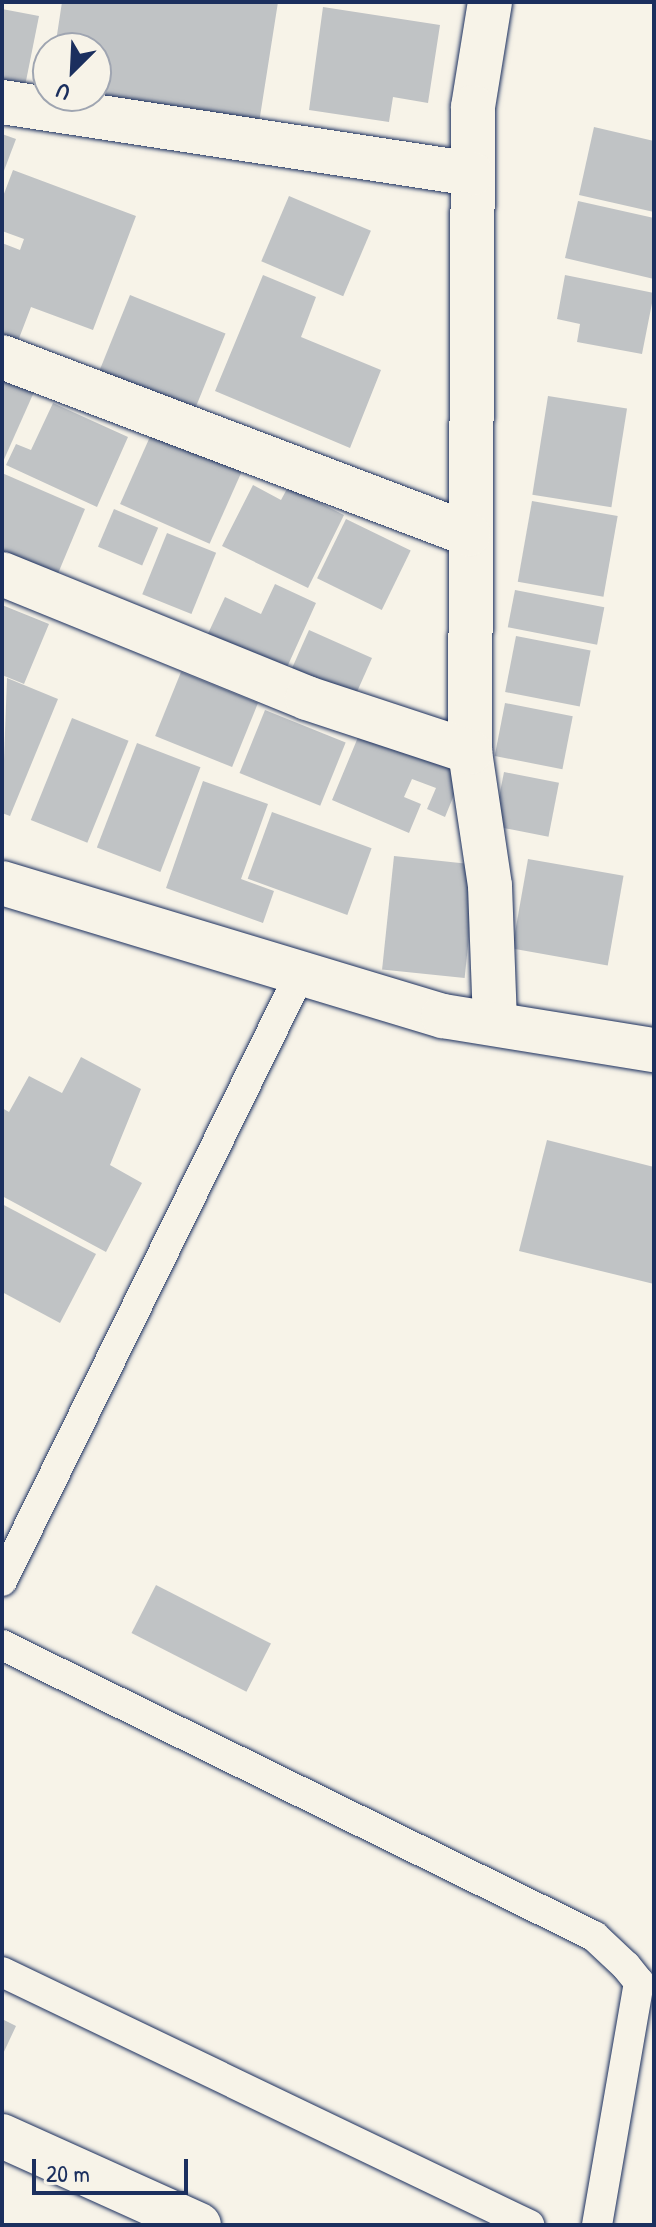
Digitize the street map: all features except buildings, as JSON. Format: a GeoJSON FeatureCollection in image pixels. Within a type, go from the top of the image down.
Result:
{"type":"FeatureCollection","features":[{"type":"Feature","properties":{"kind":"street"},"geometry":{"type":"LineString","coordinates":[[490,2],[473,107],[470,752],[490,886],[495,1022]]}},
{"type":"Feature","properties":{"kind":"street"},"geometry":{"type":"LineString","coordinates":[[2,102],[472,174]]}},
{"type":"Feature","properties":{"kind":"street"},"geometry":{"type":"LineString","coordinates":[[2,357],[469,534]]}},
{"type":"Feature","properties":{"kind":"street"},"geometry":{"type":"LineString","coordinates":[[2,574],[263,681],[470,752]]}},
{"type":"Feature","properties":{"kind":"street"},"geometry":{"type":"LineString","coordinates":[[2,883],[443,1016],[654,1050]]}},
{"type":"Feature","properties":{"kind":"street"},"geometry":{"type":"LineString","coordinates":[[2,2136],[199,2225]]}},
{"type":"Feature","properties":{"kind":"lane"},"geometry":{"type":"LineString","coordinates":[[2,1581],[300,974]]}},
{"type":"Feature","properties":{"kind":"lane"},"geometry":{"type":"LineString","coordinates":[[2,1645],[594,1936],[626,1966],[639,1982],[597,2225]]}},
{"type":"Feature","properties":{"kind":"lane"},"geometry":{"type":"LineString","coordinates":[[2,1972],[529,2225]]}}]}
